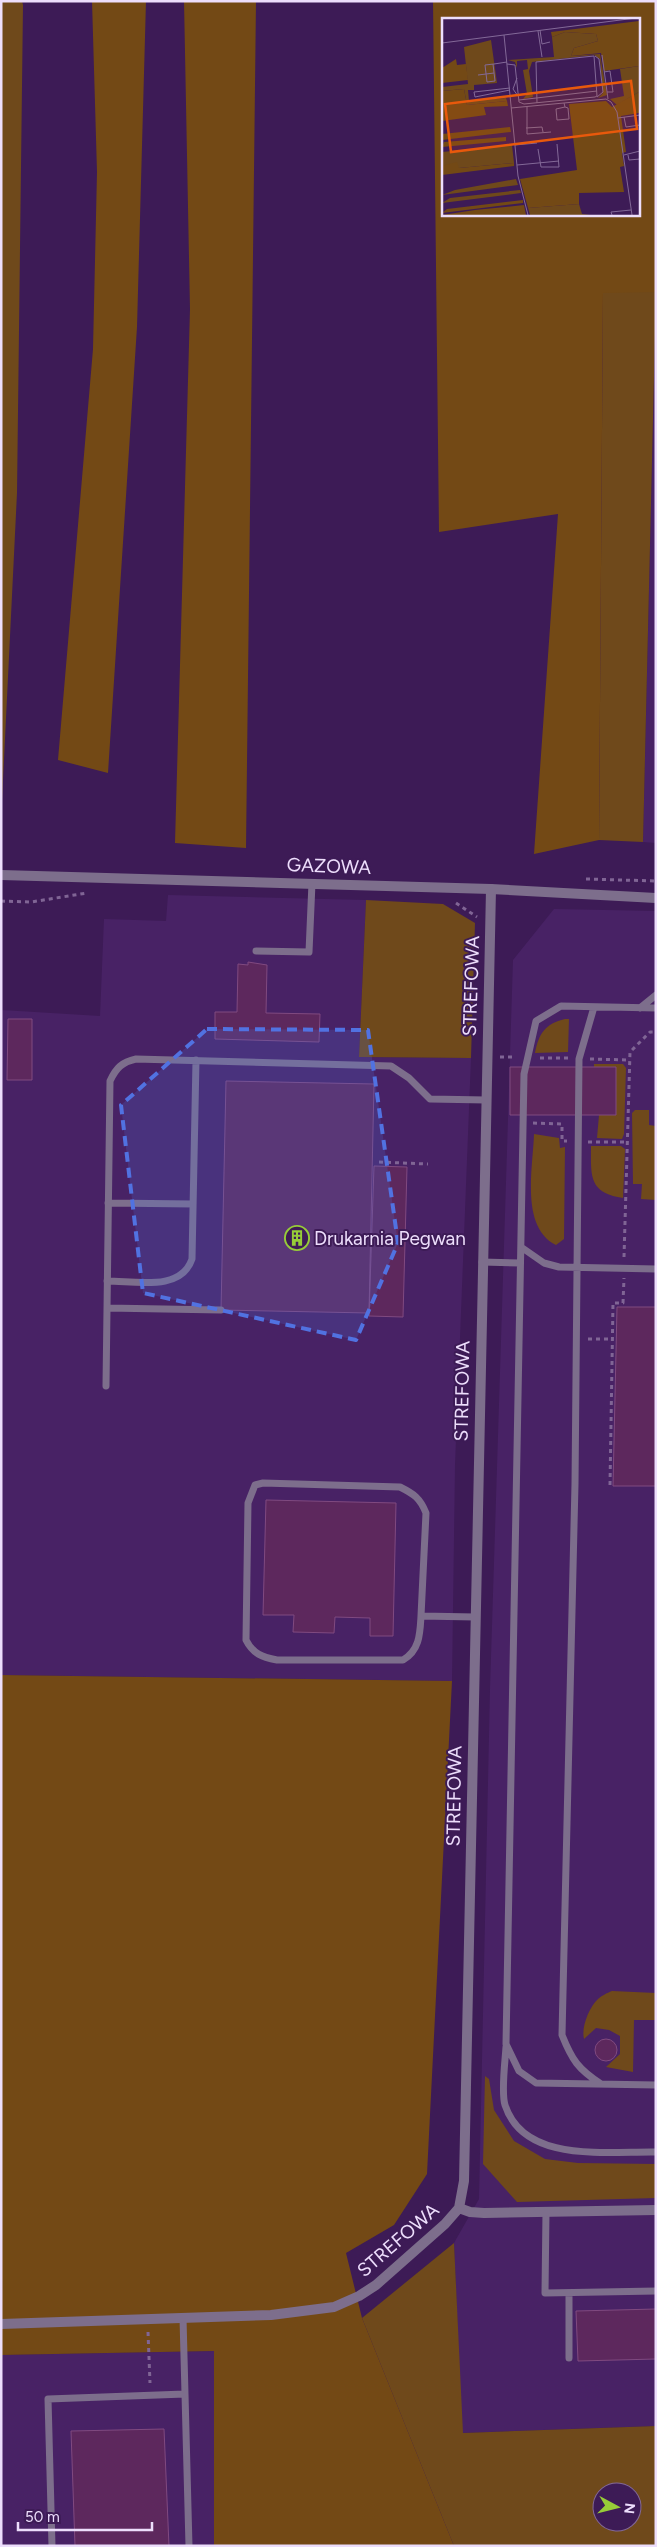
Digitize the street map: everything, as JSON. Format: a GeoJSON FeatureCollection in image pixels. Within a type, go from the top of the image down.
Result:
{"type":"FeatureCollection","features":[{"type":"Feature","properties":{"kind":"street","name":"GAZOWA"},"geometry":{"type":"LineString","coordinates":[[1,874],[491,889],[656,898]]}},
{"type":"Feature","properties":{"kind":"street","name":"STREFOWA"},"geometry":{"type":"LineString","coordinates":[[1,2324],[305,2312],[347,2303],[376,2284],[439,2230],[459,2208],[464,2181],[491,889]]}},
{"type":"Feature","properties":{"kind":"street"},"geometry":{"type":"LineString","coordinates":[[459,2208],[470,2212],[656,2210]]}},
{"type":"Feature","properties":{"kind":"lane"},"geometry":{"type":"LineString","coordinates":[[256,951],[309,952],[312,883]]}},
{"type":"Feature","properties":{"kind":"lane"},"geometry":{"type":"LineString","coordinates":[[640,1008],[656,995]]}},
{"type":"Feature","properties":{"kind":"lane"},"geometry":{"type":"LineString","coordinates":[[656,1008],[561,1006],[536,1021],[524,1074],[505,2104],[516,2126],[536,2142],[558,2150],[656,2152]]}},
{"type":"Feature","properties":{"kind":"lane"},"geometry":{"type":"LineString","coordinates":[[594,1007],[580,1058],[578,1267],[562,2034],[572,2060],[584,2073],[601,2084]]}},
{"type":"Feature","properties":{"kind":"lane"},"geometry":{"type":"LineString","coordinates":[[106,1386],[110,1081],[114,1070],[124,1062],[136,1059],[391,1066],[409,1078],[430,1099],[486,1100]]}},
{"type":"Feature","properties":{"kind":"lane"},"geometry":{"type":"LineString","coordinates":[[108,1281],[164,1282],[180,1277],[188,1270],[192,1259],[196,1060]]}},
{"type":"Feature","properties":{"kind":"lane"},"geometry":{"type":"LineString","coordinates":[[108,1203],[193,1204]]}},
{"type":"Feature","properties":{"kind":"lane"},"geometry":{"type":"LineString","coordinates":[[520,1247],[544,1262],[559,1267],[656,1269]]}},
{"type":"Feature","properties":{"kind":"lane"},"geometry":{"type":"LineString","coordinates":[[482,1262],[520,1263]]}},
{"type":"Feature","properties":{"kind":"lane"},"geometry":{"type":"LineString","coordinates":[[107,1308],[221,1310]]}},
{"type":"Feature","properties":{"kind":"lane"},"geometry":{"type":"LineString","coordinates":[[263,1483],[400,1487],[421,1499],[426,1513],[421,1616],[420,1635],[417,1646],[411,1655],[403,1660],[277,1660],[263,1657],[252,1650],[246,1640],[248,1503],[255,1485],[263,1483]]}},
{"type":"Feature","properties":{"kind":"lane"},"geometry":{"type":"LineString","coordinates":[[421,1616],[475,1616]]}},
{"type":"Feature","properties":{"kind":"lane"},"geometry":{"type":"LineString","coordinates":[[506,2044],[518,2072],[536,2083],[656,2085]]}},
{"type":"Feature","properties":{"kind":"lane"},"geometry":{"type":"LineString","coordinates":[[546,2212],[545,2293],[656,2291]]}},
{"type":"Feature","properties":{"kind":"lane"},"geometry":{"type":"LineString","coordinates":[[569,2293],[569,2358]]}},
{"type":"Feature","properties":{"kind":"lane"},"geometry":{"type":"LineString","coordinates":[[184,2318],[189,2546]]}},
{"type":"Feature","properties":{"kind":"lane"},"geometry":{"type":"LineString","coordinates":[[52,2546],[48,2400],[185,2394]]}},
{"type":"Feature","properties":{"kind":"path"},"geometry":{"type":"LineString","coordinates":[[610,1485],[613,1302],[623,1303],[630,1052],[650,1032],[656,1032]]}},
{"type":"Feature","properties":{"kind":"path"},"geometry":{"type":"LineString","coordinates":[[487,1056],[630,1060]]}},
{"type":"Feature","properties":{"kind":"path"},"geometry":{"type":"LineString","coordinates":[[379,1162],[428,1164]]}},
{"type":"Feature","properties":{"kind":"path"},"geometry":{"type":"LineString","coordinates":[[147,2319],[150,2396]]}},
{"type":"Feature","properties":{"kind":"highlighted area"},"geometry":{"type":"Polygon","coordinates":[[[207,1029],[368,1030],[398,1243],[356,1340],[143,1293],[121,1105],[207,1029]]]}},
{"type":"Feature","properties":{"kind":"shaded area"},"geometry":{"type":"Polygon","coordinates":[[[1,1],[22,1],[23,5],[17,493],[1,821],[1,1]]]}},
{"type":"Feature","properties":{"kind":"shaded area"},"geometry":{"type":"Polygon","coordinates":[[[92,1],[146,1],[137,327],[108,773],[58,760],[93,349],[97,172],[92,1]]]}},
{"type":"Feature","properties":{"kind":"shaded area"},"geometry":{"type":"Polygon","coordinates":[[[184,1],[256,1],[246,848],[175,843],[190,309],[184,1]]]}},
{"type":"Feature","properties":{"kind":"shaded area"},"geometry":{"type":"Polygon","coordinates":[[[433,1],[656,1],[656,292],[603,293],[599,840],[534,854],[558,514],[439,532],[433,1]]]}},
{"type":"Feature","properties":{"kind":"shaded area"},"geometry":{"type":"Polygon","coordinates":[[[603,292],[656,292],[643,842],[599,840],[603,292]]]}},
{"type":"Feature","properties":{"kind":"shaded area"},"geometry":{"type":"Polygon","coordinates":[[[656,338],[656,843],[643,842],[656,338]]]}},
{"type":"Feature","properties":{"kind":"shaded area"},"geometry":{"type":"Polygon","coordinates":[[[168,895],[366,900],[359,1057],[471,1058],[455,1465],[452,1681],[1,1675],[1,905],[2,1010],[100,1016],[104,919],[166,921],[168,895]]]}},
{"type":"Feature","properties":{"kind":"shaded area"},"geometry":{"type":"Polygon","coordinates":[[[366,900],[443,904],[475,923],[471,1058],[359,1057],[366,900]]]}},
{"type":"Feature","properties":{"kind":"shaded area"},"geometry":{"type":"Polygon","coordinates":[[[554,909],[656,911],[656,2426],[462,2433],[454,2243],[479,2199],[490,1689],[513,960],[554,909]]]}},
{"type":"Feature","properties":{"kind":"shaded area"},"geometry":{"type":"Polygon","coordinates":[[[569,1019],[568,1052],[535,1053],[544,1030],[552,1024],[569,1019]]]}},
{"type":"Feature","properties":{"kind":"shaded area"},"geometry":{"type":"Polygon","coordinates":[[[594,1064],[623,1064],[626,1068],[624,1134],[622,1139],[597,1138],[599,1115],[616,1115],[616,1067],[594,1067],[594,1064]]]}},
{"type":"Feature","properties":{"kind":"shaded area"},"geometry":{"type":"Polygon","coordinates":[[[635,1110],[649,1110],[649,1125],[656,1126],[656,1200],[641,1199],[642,1184],[633,1184],[632,1113],[635,1110]]]}},
{"type":"Feature","properties":{"kind":"shaded area"},"geometry":{"type":"Polygon","coordinates":[[[534,1134],[559,1138],[560,1148],[565,1147],[564,1239],[556,1245],[545,1236],[537,1225],[533,1211],[531,1179],[534,1134]]]}},
{"type":"Feature","properties":{"kind":"shaded area"},"geometry":{"type":"Polygon","coordinates":[[[591,1146],[621,1146],[625,1149],[623,1198],[612,1196],[597,1187],[592,1174],[591,1146]]]}},
{"type":"Feature","properties":{"kind":"shaded area"},"geometry":{"type":"Polygon","coordinates":[[[1,1675],[452,1681],[427,2174],[394,2225],[346,2253],[362,2318],[454,2546],[214,2546],[214,2351],[1,2355],[1,1675]]]}},
{"type":"Feature","properties":{"kind":"shaded area"},"geometry":{"type":"Polygon","coordinates":[[[612,1991],[656,1993],[656,2020],[634,2020],[633,2072],[606,2067],[620,2054],[620,2036],[609,2030],[596,2028],[584,2039],[586,2018],[592,2007],[599,1998],[612,1991]]]}},
{"type":"Feature","properties":{"kind":"shaded area"},"geometry":{"type":"Polygon","coordinates":[[[485,2076],[489,2079],[494,2110],[514,2141],[545,2159],[578,2163],[656,2164],[656,2198],[517,2202],[483,2164],[485,2076]]]}},
{"type":"Feature","properties":{"kind":"shaded area"},"geometry":{"type":"Polygon","coordinates":[[[454,2243],[463,2433],[656,2426],[656,2546],[454,2546],[362,2318],[454,2243]]]}},
{"type":"Feature","properties":{"kind":"shaded area"},"geometry":{"type":"Polygon","coordinates":[[[214,2351],[214,2546],[1,2546],[1,2355],[214,2351]]]}},
{"type":"Feature","properties":{"kind":"building"},"geometry":{"type":"Polygon","coordinates":[[[248,962],[267,965],[266,1013],[320,1014],[319,1042],[215,1039],[215,1012],[237,1012],[238,964],[248,965],[248,962]]]}},
{"type":"Feature","properties":{"kind":"building"},"geometry":{"type":"Polygon","coordinates":[[[8,1019],[32,1019],[32,1080],[7,1080],[8,1019]]]}},
{"type":"Feature","properties":{"kind":"building"},"geometry":{"type":"Polygon","coordinates":[[[510,1067],[616,1067],[616,1115],[510,1115],[510,1067]]]}},
{"type":"Feature","properties":{"kind":"building","name":"Drukarnia Pegwan"},"geometry":{"type":"Polygon","coordinates":[[[226,1081],[374,1084],[369,1313],[221,1310],[226,1081]]]}},
{"type":"Feature","properties":{"kind":"building"},"geometry":{"type":"Polygon","coordinates":[[[374,1166],[407,1167],[403,1317],[369,1316],[374,1166]]]}},
{"type":"Feature","properties":{"kind":"building"},"geometry":{"type":"Polygon","coordinates":[[[617,1307],[656,1307],[656,1486],[613,1486],[617,1307]]]}},
{"type":"Feature","properties":{"kind":"building"},"geometry":{"type":"Polygon","coordinates":[[[266,1500],[396,1503],[393,1636],[370,1636],[370,1618],[335,1617],[334,1633],[293,1632],[294,1615],[263,1615],[266,1500]]]}},
{"type":"Feature","properties":{"kind":"building"},"geometry":{"type":"Polygon","coordinates":[[[606,2039],[614,2042],[617,2050],[614,2058],[606,2061],[598,2058],[595,2050],[598,2042],[606,2039]]]}},
{"type":"Feature","properties":{"kind":"building"},"geometry":{"type":"Polygon","coordinates":[[[656,2309],[656,2359],[578,2361],[576,2311],[656,2309]]]}},
{"type":"Feature","properties":{"kind":"building"},"geometry":{"type":"Polygon","coordinates":[[[164,2429],[169,2546],[75,2546],[71,2431],[164,2429]]]}},
{"type":"Feature","properties":{"kind":"place","name":"Drukarnia Pegwan"},"geometry":{"type":"Point","coordinates":[297,1238]}}]}
